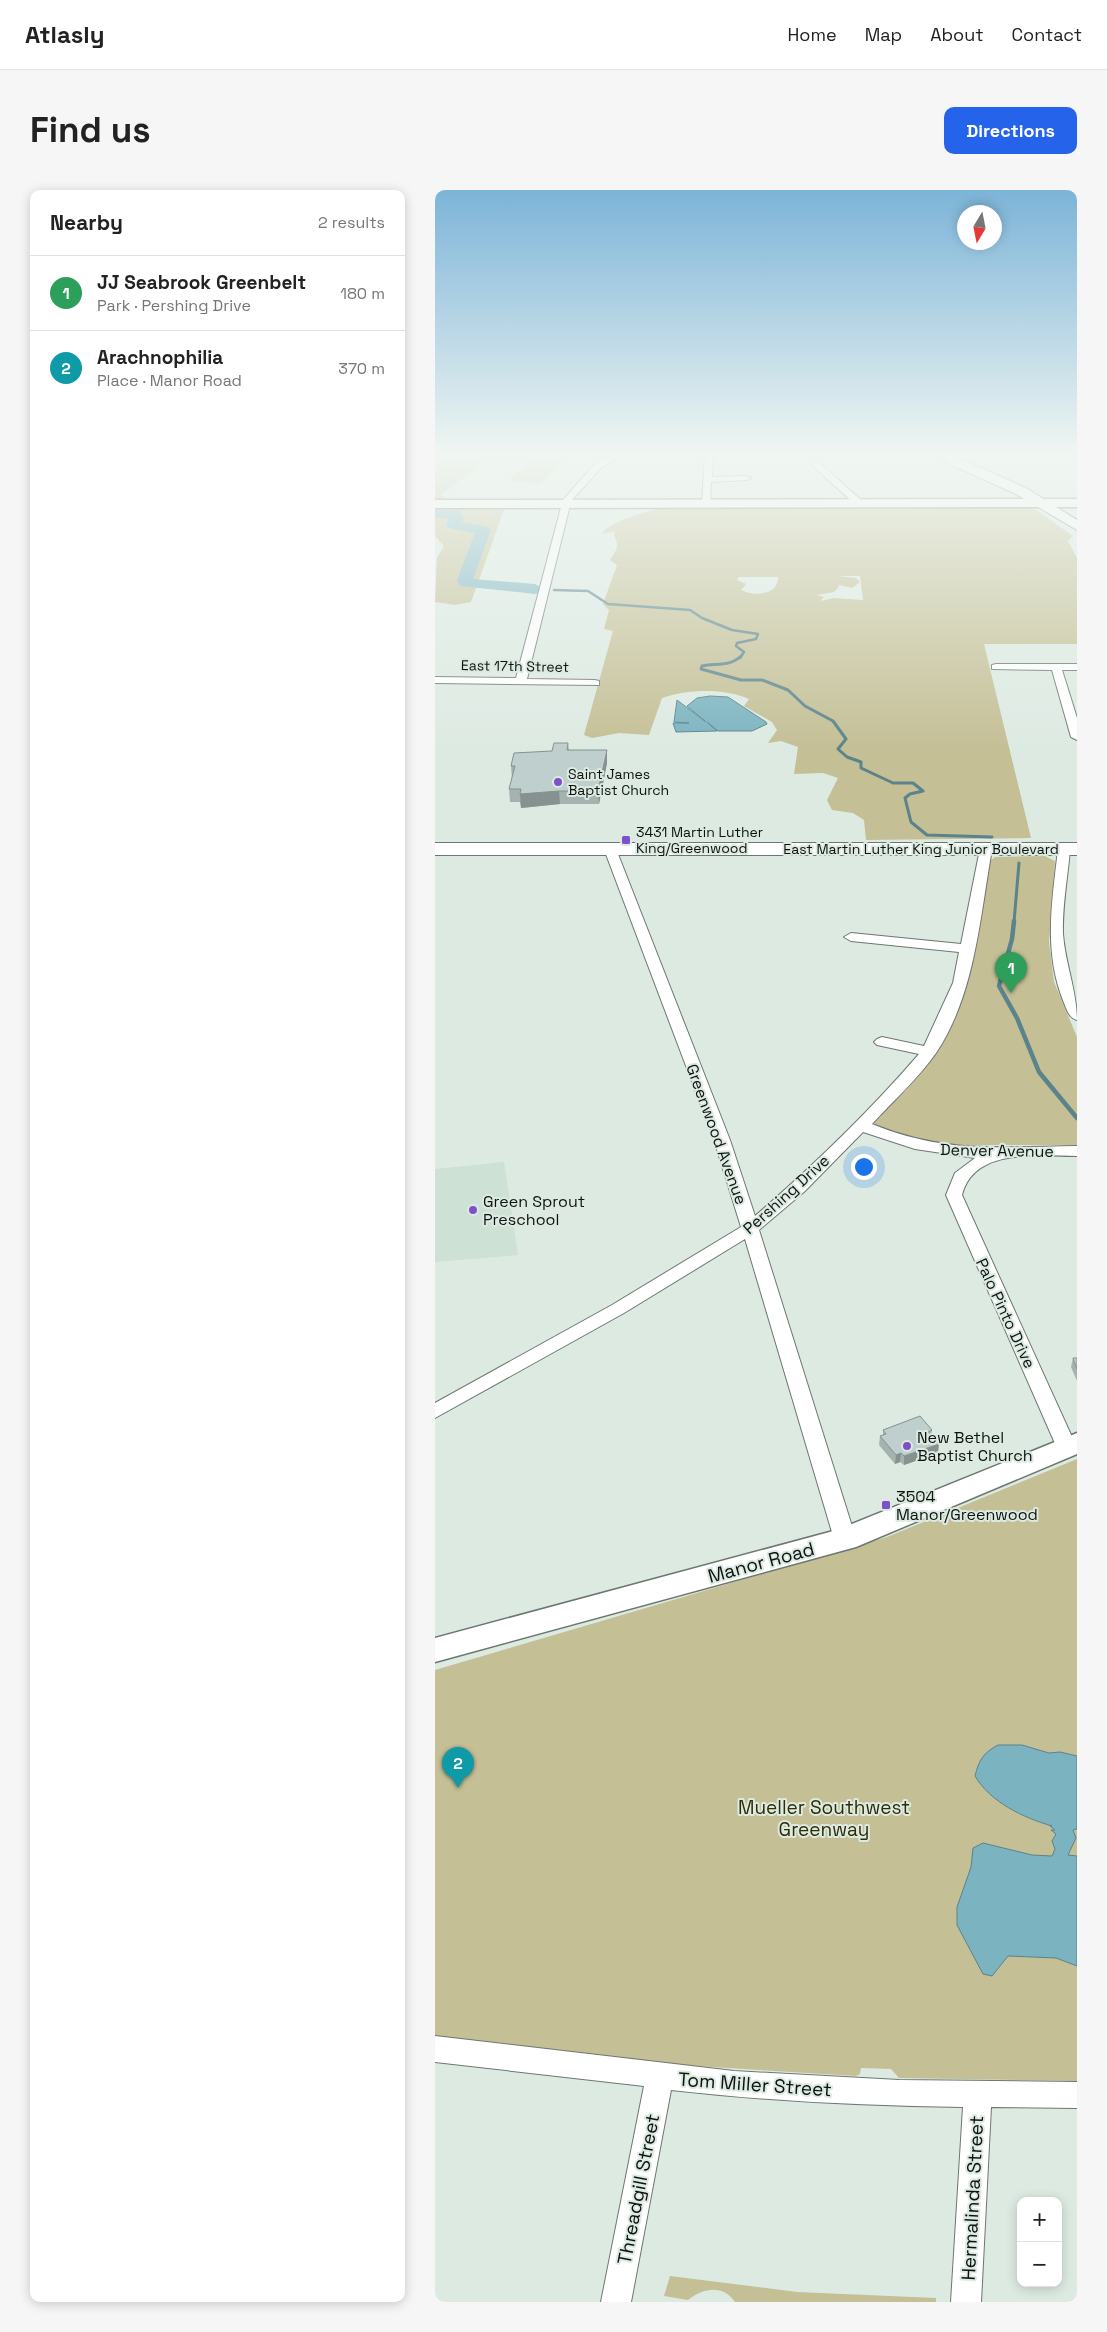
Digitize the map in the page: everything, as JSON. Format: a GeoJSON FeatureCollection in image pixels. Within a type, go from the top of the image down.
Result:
{"type":"FeatureCollection","features":[{"type":"Feature","properties":{"kind":"main road","name":"East Martin Luther King Junior Boulevard"},"geometry":{"type":"LineString","coordinates":[[435,849],[1071,849]]}},
{"type":"Feature","properties":{"kind":"street"},"geometry":{"type":"LineString","coordinates":[[521,681],[554,553]]}},
{"type":"Feature","properties":{"kind":"street"},"geometry":{"type":"LineString","coordinates":[[996,667],[1077,667]]}},
{"type":"Feature","properties":{"kind":"street"},"geometry":{"type":"LineString","coordinates":[[1055,667],[1077,737]]}},
{"type":"Feature","properties":{"kind":"street","name":"East 17th Street"},"geometry":{"type":"LineString","coordinates":[[435,680],[595,683]]}},
{"type":"Feature","properties":{"kind":"street","name":"Greenwood Avenue"},"geometry":{"type":"LineString","coordinates":[[610,849],[722,1140],[751,1228],[845,1539]]}},
{"type":"Feature","properties":{"kind":"street","name":"Pershing Drive"},"geometry":{"type":"LineString","coordinates":[[435,1411],[618,1309],[751,1228],[781,1204],[897,1089],[929,1052],[940,1032],[960,983],[986,849]]}},
{"type":"Feature","properties":{"kind":"street"},"geometry":{"type":"LineString","coordinates":[[1071,849],[1056,933],[1064,985],[1077,1016]]}},
{"type":"Feature","properties":{"kind":"street"},"geometry":{"type":"LineString","coordinates":[[851,937],[967,949]]}},
{"type":"Feature","properties":{"kind":"street"},"geometry":{"type":"LineString","coordinates":[[882,1042],[929,1052]]}},
{"type":"Feature","properties":{"kind":"street","name":"Denver Avenue"},"geometry":{"type":"LineString","coordinates":[[861,1125],[924,1147],[975,1152],[1077,1151]]}},
{"type":"Feature","properties":{"kind":"street"},"geometry":{"type":"LineString","coordinates":[[924,1147],[951,1162],[956,1167],[959,1177],[973,1164],[1012,1152]]}},
{"type":"Feature","properties":{"kind":"street","name":"Palo Pinto Drive"},"geometry":{"type":"LineString","coordinates":[[959,1177],[954,1195],[957,1205],[1072,1446]]}},
{"type":"Feature","properties":{"kind":"street"},"geometry":{"type":"LineString","coordinates":[[739,1192],[756,1204],[771,1206],[781,1204]]}},
{"type":"Feature","properties":{"kind":"street","name":"Manor Road"},"geometry":{"type":"LineString","coordinates":[[435,1650],[845,1539],[1072,1446]]}},
{"type":"Feature","properties":{"kind":"street","name":"Tom Miller Street"},"geometry":{"type":"LineString","coordinates":[[435,2049],[660,2077],[807,2088],[977,2094],[1077,2095]]}},
{"type":"Feature","properties":{"kind":"street","name":"Threadgill Street"},"geometry":{"type":"LineString","coordinates":[[616,2302],[660,2077]]}},
{"type":"Feature","properties":{"kind":"street","name":"Hermalinda Street"},"geometry":{"type":"LineString","coordinates":[[966,2302],[977,2094]]}},
{"type":"Feature","properties":{"kind":"shaded area","name":"Green Sprout Preschool"},"geometry":{"type":"Polygon","coordinates":[[[504,1162],[518,1255],[435,1262],[435,1169],[504,1162]]]}},
{"type":"Feature","properties":{"kind":"green space"},"geometry":{"type":"Polygon","coordinates":[[[440,553],[489,553],[471,602],[455,605],[435,602],[437,558],[440,553]]]}},
{"type":"Feature","properties":{"kind":"green space"},"geometry":{"type":"Polygon","coordinates":[[[614,553],[1074,553],[1077,558],[1077,644],[984,644],[1031,838],[866,840],[864,820],[853,813],[832,810],[827,800],[838,778],[823,773],[794,774],[798,747],[781,741],[768,743],[777,730],[772,722],[744,706],[749,699],[739,695],[717,691],[694,691],[672,695],[662,698],[649,735],[619,733],[592,738],[584,735],[613,631],[604,629],[609,610],[603,604],[617,565],[610,560],[614,553]],[[837,576],[856,578],[860,582],[852,588],[839,585],[834,592],[817,595],[824,597],[820,601],[834,598],[863,600],[860,576],[837,576]],[[739,577],[737,580],[746,584],[741,590],[759,594],[774,588],[778,577],[739,577]]]}},
{"type":"Feature","properties":{"kind":"green space"},"geometry":{"type":"Polygon","coordinates":[[[1045,856],[1055,861],[1049,942],[1054,982],[1077,1037],[1077,1145],[947,1145],[905,1136],[876,1126],[874,1123],[926,1067],[956,1011],[971,963],[990,861],[995,857],[1045,856]]]}},
{"type":"Feature","properties":{"kind":"green space","name":"Mueller Southwest Greenway"},"geometry":{"type":"Polygon","coordinates":[[[1077,1459],[1077,2081],[899,2078],[891,2069],[861,2068],[860,2074],[856,2076],[662,2064],[435,2038],[435,1670],[887,1537],[1077,1459]]]}},
{"type":"Feature","properties":{"kind":"green space"},"geometry":{"type":"Polygon","coordinates":[[[670,2276],[797,2292],[936,2298],[936,2302],[735,2302],[725,2292],[719,2290],[706,2291],[688,2300],[664,2296],[670,2276]]]}},
{"type":"Feature","properties":{"kind":"water"},"geometry":{"type":"Polygon","coordinates":[[[710,696],[728,697],[767,724],[752,731],[718,731],[707,722],[717,731],[676,732],[673,723],[689,723],[674,722],[677,700],[706,722],[687,706],[697,698],[710,696]]]}},
{"type":"Feature","properties":{"kind":"water"},"geometry":{"type":"Polygon","coordinates":[[[998,1745],[1022,1745],[1049,1753],[1060,1752],[1077,1756],[1077,1829],[1073,1830],[1076,1838],[1068,1855],[1077,1856],[1077,1966],[1056,1958],[1008,1956],[992,1976],[983,1974],[957,1925],[957,1907],[971,1867],[973,1848],[983,1843],[1032,1855],[1052,1856],[1055,1849],[1052,1841],[1056,1834],[1051,1830],[1055,1830],[1050,1826],[1052,1826],[1019,1814],[1009,1808],[989,1794],[975,1776],[982,1758],[998,1745]]]}},
{"type":"Feature","properties":{"kind":"building","name":"Saint James Baptist Church"},"geometry":{"type":"Polygon","coordinates":[[[554,743],[568,743],[567,750],[607,750],[598,791],[520,794],[521,789],[509,789],[515,766],[511,766],[514,753],[552,751],[554,743]]]}},
{"type":"Feature","properties":{"kind":"building"},"geometry":{"type":"Polygon","coordinates":[[[1073,1358],[1077,1358],[1077,1369],[1073,1358]]]}},
{"type":"Feature","properties":{"kind":"building","name":"New Bethel Baptist Church"},"geometry":{"type":"Polygon","coordinates":[[[920,1416],[932,1430],[928,1432],[939,1444],[904,1456],[901,1453],[896,1455],[880,1436],[886,1434],[883,1430],[920,1416]]]}},
{"type":"Feature","properties":{"kind":"waterway"},"geometry":{"type":"LineString","coordinates":[[475,553],[465,580],[466,583],[535,589]]}},
{"type":"Feature","properties":{"kind":"waterway"},"geometry":{"type":"LineString","coordinates":[[554,590],[588,591],[608,604],[690,610],[702,618],[732,630],[758,634],[756,639],[737,643],[736,646],[744,652],[740,658]]}},
{"type":"Feature","properties":{"kind":"waterway"},"geometry":{"type":"LineString","coordinates":[[741,656],[732,662],[702,666],[701,669],[741,680],[762,680],[788,690],[805,706],[833,721],[846,739],[838,749],[847,757],[861,762],[861,768],[893,783],[913,783],[923,791],[910,794],[905,798],[911,822],[927,835],[992,837]]}},
{"type":"Feature","properties":{"kind":"waterway"},"geometry":{"type":"LineString","coordinates":[[1014,922],[1019,863]]}},
{"type":"Feature","properties":{"kind":"waterway"},"geometry":{"type":"LineString","coordinates":[[1014,921],[1012,939],[999,986],[1017,1018],[1039,1072],[1077,1118]]}},
{"type":"Feature","properties":{"kind":"place","name":"Saint James Baptist Church"},"geometry":{"type":"Point","coordinates":[558,782]}},
{"type":"Feature","properties":{"kind":"place","name":"3431 Martin Luther King/Greenwood"},"geometry":{"type":"Point","coordinates":[626,840]}},
{"type":"Feature","properties":{"kind":"place","name":"JJ Seabrook Greenbelt"},"geometry":{"type":"Point","coordinates":[1011,993]}},
{"type":"Feature","properties":{"kind":"place","name":"Green Sprout Preschool"},"geometry":{"type":"Point","coordinates":[473,1210]}},
{"type":"Feature","properties":{"kind":"place","name":"New Bethel Baptist Church"},"geometry":{"type":"Point","coordinates":[907,1446]}},
{"type":"Feature","properties":{"kind":"place","name":"3504 Manor/Greenwood"},"geometry":{"type":"Point","coordinates":[886,1505]}},
{"type":"Feature","properties":{"kind":"place","name":"Arachnophilia"},"geometry":{"type":"Point","coordinates":[458,1788]}}]}
